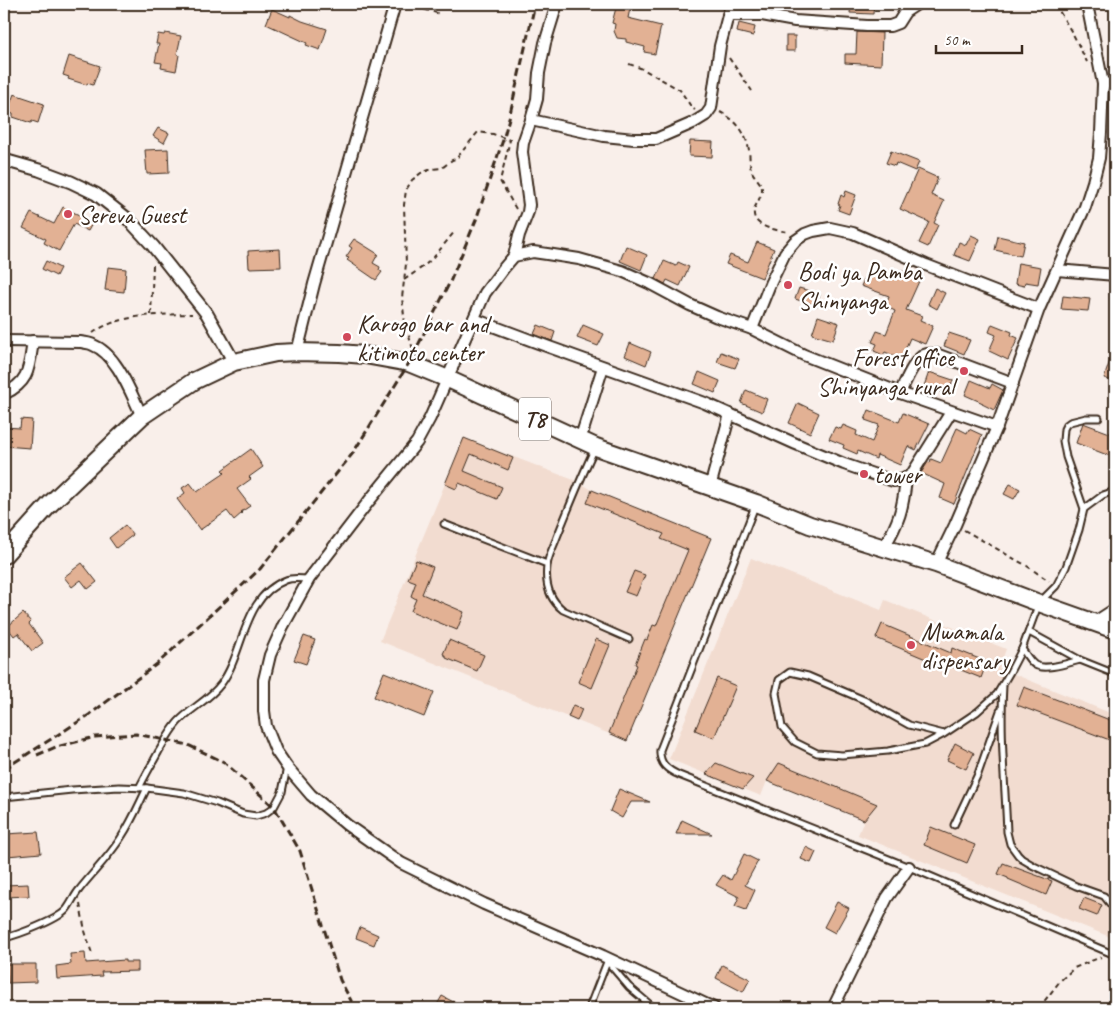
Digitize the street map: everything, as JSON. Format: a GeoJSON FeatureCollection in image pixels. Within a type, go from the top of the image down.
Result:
{"type":"FeatureCollection","features":[{"type":"Feature","properties":{"kind":"highway","name":"T8"},"geometry":{"type":"LineString","coordinates":[[4,555],[50,504],[142,416],[194,381],[234,362],[276,353],[339,353],[366,355],[409,363],[448,378],[580,440],[756,503],[810,525],[936,564],[1115,630]]}},
{"type":"Feature","properties":{"kind":"street"},"geometry":{"type":"LineString","coordinates":[[296,352],[395,4]]}},
{"type":"Feature","properties":{"kind":"street"},"geometry":{"type":"LineString","coordinates":[[557,4],[545,43],[539,73],[537,99],[523,143],[522,152],[529,205],[514,256],[485,293],[430,418],[417,442],[309,579],[283,626],[270,655],[264,680],[263,693],[266,726],[276,750],[287,768],[311,795],[347,825],[401,863],[484,904],[714,1008]]}},
{"type":"Feature","properties":{"kind":"street"},"geometry":{"type":"LineString","coordinates":[[531,120],[604,136],[634,139],[656,139],[693,123],[708,112],[720,46],[731,4]]}},
{"type":"Feature","properties":{"kind":"street"},"geometry":{"type":"LineString","coordinates":[[728,14],[762,15],[796,21],[890,26],[898,23],[905,12],[917,4]]}},
{"type":"Feature","properties":{"kind":"street"},"geometry":{"type":"LineString","coordinates":[[936,564],[997,427],[1039,309],[1085,207],[1093,182],[1099,158],[1103,84],[1088,4]]}},
{"type":"Feature","properties":{"kind":"street"},"geometry":{"type":"LineString","coordinates":[[1103,84],[1115,83]]}},
{"type":"Feature","properties":{"kind":"street"},"geometry":{"type":"LineString","coordinates":[[4,160],[71,182],[96,194],[129,220],[153,246],[207,314],[234,362]]}},
{"type":"Feature","properties":{"kind":"street"},"geometry":{"type":"LineString","coordinates":[[752,329],[785,253],[795,241],[805,234],[830,228],[853,233],[926,265],[1039,309]]}},
{"type":"Feature","properties":{"kind":"street"},"geometry":{"type":"LineString","coordinates":[[514,256],[533,252],[579,259],[622,271],[690,305],[752,329],[804,355],[900,393],[997,427]]}},
{"type":"Feature","properties":{"kind":"street"},"geometry":{"type":"LineString","coordinates":[[1057,270],[1115,275]]}},
{"type":"Feature","properties":{"kind":"street"},"geometry":{"type":"LineString","coordinates":[[474,318],[705,403],[776,436],[893,481],[906,479],[912,474],[951,412]]}},
{"type":"Feature","properties":{"kind":"street"},"geometry":{"type":"LineString","coordinates":[[4,341],[81,342],[92,344],[102,350],[114,362],[142,416]]}},
{"type":"Feature","properties":{"kind":"street"},"geometry":{"type":"LineString","coordinates":[[4,394],[22,382],[28,369],[33,341]]}},
{"type":"Feature","properties":{"kind":"street"},"geometry":{"type":"LineString","coordinates":[[900,393],[918,360],[924,355],[930,354],[936,354],[1013,383]]}},
{"type":"Feature","properties":{"kind":"street"},"geometry":{"type":"LineString","coordinates":[[580,440],[604,367]]}},
{"type":"Feature","properties":{"kind":"street"},"geometry":{"type":"LineString","coordinates":[[710,487],[730,414]]}},
{"type":"Feature","properties":{"kind":"street"},"geometry":{"type":"LineString","coordinates":[[884,548],[898,520],[904,500],[906,479]]}},
{"type":"Feature","properties":{"kind":"street"},"geometry":{"type":"LineString","coordinates":[[1095,622],[1115,609]]}},
{"type":"Feature","properties":{"kind":"street"},"geometry":{"type":"LineString","coordinates":[[833,1008],[888,898],[910,867]]}},
{"type":"Feature","properties":{"kind":"lane"},"geometry":{"type":"LineString","coordinates":[[944,734],[910,725],[864,700],[808,676],[790,672],[779,680],[776,693],[782,727],[795,742],[817,753],[842,756],[888,751],[925,744],[944,734],[977,712],[997,694],[1003,685],[1029,632],[1039,602],[1056,586],[1066,567],[1079,530],[1084,509],[1066,457],[1063,435],[1066,425],[1070,422],[1086,418],[1099,418]]}},
{"type":"Feature","properties":{"kind":"lane"},"geometry":{"type":"LineString","coordinates":[[596,446],[579,482],[547,564],[546,580],[552,598],[563,610],[629,639]]}},
{"type":"Feature","properties":{"kind":"lane"},"geometry":{"type":"LineString","coordinates":[[1084,509],[1103,495],[1115,491]]}},
{"type":"Feature","properties":{"kind":"lane"},"geometry":{"type":"LineString","coordinates":[[756,503],[660,750],[659,757],[662,763],[669,770],[679,775],[910,867],[1113,955]]}},
{"type":"Feature","properties":{"kind":"lane"},"geometry":{"type":"LineString","coordinates":[[444,524],[547,564]]}},
{"type":"Feature","properties":{"kind":"lane"},"geometry":{"type":"LineString","coordinates":[[139,788],[165,740],[178,722],[210,697],[229,673],[246,624],[259,600],[270,589],[286,580],[297,578],[309,579]]}},
{"type":"Feature","properties":{"kind":"lane"},"geometry":{"type":"LineString","coordinates":[[1029,632],[1080,660],[1115,674]]}},
{"type":"Feature","properties":{"kind":"lane"},"geometry":{"type":"LineString","coordinates":[[1022,648],[1029,659],[1036,665],[1044,667],[1080,660]]}},
{"type":"Feature","properties":{"kind":"lane"},"geometry":{"type":"LineString","coordinates":[[1003,685],[1002,706],[1007,832],[1010,844],[1022,859],[1076,886],[1104,896],[1115,910]]}},
{"type":"Feature","properties":{"kind":"lane"},"geometry":{"type":"LineString","coordinates":[[954,825],[978,774],[1002,706]]}},
{"type":"Feature","properties":{"kind":"lane"},"geometry":{"type":"LineString","coordinates":[[4,797],[119,787],[146,788],[184,793],[243,814],[256,816],[266,813],[274,807],[282,792],[287,768]]}},
{"type":"Feature","properties":{"kind":"lane"},"geometry":{"type":"LineString","coordinates":[[4,938],[56,917],[66,910],[77,892],[111,853],[122,837],[146,788]]}},
{"type":"Feature","properties":{"kind":"lane"},"geometry":{"type":"LineString","coordinates":[[589,1008],[605,959]]}},
{"type":"Feature","properties":{"kind":"lane"},"geometry":{"type":"LineString","coordinates":[[605,959],[629,986],[654,1008]]}},
{"type":"Feature","properties":{"kind":"path"},"geometry":{"type":"LineString","coordinates":[[407,4],[440,14]]}},
{"type":"Feature","properties":{"kind":"path"},"geometry":{"type":"LineString","coordinates":[[1055,4],[1088,65]]}},
{"type":"Feature","properties":{"kind":"path"},"geometry":{"type":"LineString","coordinates":[[720,46],[752,91]]}},
{"type":"Feature","properties":{"kind":"path"},"geometry":{"type":"LineString","coordinates":[[629,64],[643,69],[680,90],[692,108],[731,118],[736,122],[740,127],[748,148],[750,169],[762,185],[754,211],[756,221],[763,226],[776,230],[805,234]]}},
{"type":"Feature","properties":{"kind":"path"},"geometry":{"type":"LineString","coordinates":[[421,368],[411,346],[405,324],[402,298],[406,264],[404,205],[406,190],[412,180],[421,173],[442,168],[456,159],[478,132],[493,134],[510,140],[500,181],[506,194],[525,221]]}},
{"type":"Feature","properties":{"kind":"path"},"geometry":{"type":"LineString","coordinates":[[404,280],[434,257],[455,230]]}},
{"type":"Feature","properties":{"kind":"path"},"geometry":{"type":"LineString","coordinates":[[152,315],[153,246]]}},
{"type":"Feature","properties":{"kind":"path"},"geometry":{"type":"LineString","coordinates":[[81,342],[103,326],[119,321],[152,315],[207,314]]}},
{"type":"Feature","properties":{"kind":"path"},"geometry":{"type":"LineString","coordinates":[[955,525],[1027,566],[1056,586]]}},
{"type":"Feature","properties":{"kind":"path"},"geometry":{"type":"LineString","coordinates":[[77,892],[92,954]]}},
{"type":"Feature","properties":{"kind":"path"},"geometry":{"type":"LineString","coordinates":[[1039,1008],[1060,981],[1074,968],[1113,955]]}},
{"type":"Feature","properties":{"kind":"shaded area"},"geometry":{"type":"Polygon","coordinates":[[[464,438],[579,482],[592,490],[711,538],[627,741],[380,641],[464,438]]]}},
{"type":"Feature","properties":{"kind":"shaded area"},"geometry":{"type":"Polygon","coordinates":[[[751,558],[881,610],[885,600],[1006,649],[999,668],[1115,715],[1115,939],[858,835],[864,820],[767,781],[761,796],[669,759],[751,558]]]}},
{"type":"Feature","properties":{"kind":"building"},"geometry":{"type":"Polygon","coordinates":[[[617,4],[631,4],[628,18],[661,26],[655,54],[644,52],[645,47],[626,42],[626,39],[617,38],[614,31],[615,24],[612,23],[617,4]]]}},
{"type":"Feature","properties":{"kind":"building"},"geometry":{"type":"Polygon","coordinates":[[[851,4],[874,4],[873,14],[850,13],[851,4]]]}},
{"type":"Feature","properties":{"kind":"building"},"geometry":{"type":"Polygon","coordinates":[[[272,9],[327,29],[320,50],[306,45],[307,43],[266,24],[272,9]]]}},
{"type":"Feature","properties":{"kind":"building"},"geometry":{"type":"Polygon","coordinates":[[[739,23],[755,27],[753,36],[737,32],[739,23]]]}},
{"type":"Feature","properties":{"kind":"building"},"geometry":{"type":"Polygon","coordinates":[[[857,32],[882,33],[881,65],[845,63],[845,54],[856,54],[857,32]]]}},
{"type":"Feature","properties":{"kind":"building"},"geometry":{"type":"Polygon","coordinates":[[[165,33],[181,36],[176,71],[161,68],[162,63],[155,62],[159,44],[156,44],[158,34],[164,35],[165,33]]]}},
{"type":"Feature","properties":{"kind":"building"},"geometry":{"type":"Polygon","coordinates":[[[786,36],[795,36],[795,51],[786,51],[786,36]]]}},
{"type":"Feature","properties":{"kind":"building"},"geometry":{"type":"Polygon","coordinates":[[[69,56],[100,66],[93,85],[68,79],[69,77],[63,75],[69,56]]]}},
{"type":"Feature","properties":{"kind":"building"},"geometry":{"type":"Polygon","coordinates":[[[14,94],[44,104],[38,123],[32,121],[31,123],[13,117],[13,114],[7,112],[14,94]]]}},
{"type":"Feature","properties":{"kind":"building"},"geometry":{"type":"Polygon","coordinates":[[[158,128],[169,133],[164,143],[153,136],[158,128]]]}},
{"type":"Feature","properties":{"kind":"building"},"geometry":{"type":"Polygon","coordinates":[[[690,141],[713,142],[712,157],[689,156],[690,141]]]}},
{"type":"Feature","properties":{"kind":"building"},"geometry":{"type":"Polygon","coordinates":[[[168,149],[169,173],[147,174],[145,150],[168,149]]]}},
{"type":"Feature","properties":{"kind":"building"},"geometry":{"type":"Polygon","coordinates":[[[891,151],[919,162],[915,171],[896,163],[895,166],[886,163],[891,151]]]}},
{"type":"Feature","properties":{"kind":"building"},"geometry":{"type":"Polygon","coordinates":[[[918,169],[938,178],[931,195],[944,201],[934,223],[938,225],[928,247],[919,243],[929,222],[900,209],[918,169]]]}},
{"type":"Feature","properties":{"kind":"building"},"geometry":{"type":"Polygon","coordinates":[[[846,191],[856,195],[849,214],[838,210],[841,195],[844,197],[846,191]]]}},
{"type":"Feature","properties":{"kind":"building"},"geometry":{"type":"Polygon","coordinates":[[[63,207],[93,222],[88,231],[74,224],[59,251],[44,243],[46,239],[23,228],[31,213],[54,224],[63,207]]]}},
{"type":"Feature","properties":{"kind":"building"},"geometry":{"type":"Polygon","coordinates":[[[971,235],[980,239],[970,261],[954,255],[959,242],[966,245],[971,235]]]}},
{"type":"Feature","properties":{"kind":"building"},"geometry":{"type":"Polygon","coordinates":[[[998,236],[1024,242],[1021,256],[995,250],[998,236]]]}},
{"type":"Feature","properties":{"kind":"building"},"geometry":{"type":"Polygon","coordinates":[[[354,239],[378,254],[373,263],[380,267],[379,270],[382,272],[376,280],[347,260],[349,258],[346,257],[352,248],[349,246],[354,239]]]}},
{"type":"Feature","properties":{"kind":"building"},"geometry":{"type":"Polygon","coordinates":[[[757,242],[774,249],[762,278],[726,264],[730,255],[748,262],[757,242]]]}},
{"type":"Feature","properties":{"kind":"building"},"geometry":{"type":"Polygon","coordinates":[[[626,246],[647,255],[641,270],[620,261],[626,246]]]}},
{"type":"Feature","properties":{"kind":"building"},"geometry":{"type":"Polygon","coordinates":[[[280,249],[281,267],[249,268],[248,251],[280,249]]]}},
{"type":"Feature","properties":{"kind":"building"},"geometry":{"type":"Polygon","coordinates":[[[46,261],[60,268],[56,276],[42,269],[46,261]]]}},
{"type":"Feature","properties":{"kind":"building"},"geometry":{"type":"Polygon","coordinates":[[[664,261],[676,266],[678,262],[689,267],[680,286],[667,280],[665,284],[656,279],[664,261]]]}},
{"type":"Feature","properties":{"kind":"building"},"geometry":{"type":"Polygon","coordinates":[[[1018,263],[1041,267],[1038,284],[1025,282],[1024,286],[1015,284],[1018,263]]]}},
{"type":"Feature","properties":{"kind":"building"},"geometry":{"type":"Polygon","coordinates":[[[108,267],[126,269],[124,292],[105,290],[108,267]]]}},
{"type":"Feature","properties":{"kind":"building"},"geometry":{"type":"Polygon","coordinates":[[[869,270],[897,279],[900,270],[920,279],[906,310],[922,316],[920,320],[933,326],[925,344],[910,338],[901,359],[885,352],[883,355],[874,351],[877,344],[872,342],[877,331],[886,334],[895,311],[885,306],[889,296],[861,286],[869,270]]]}},
{"type":"Feature","properties":{"kind":"building"},"geometry":{"type":"Polygon","coordinates":[[[799,288],[820,294],[817,306],[795,299],[799,288]]]}},
{"type":"Feature","properties":{"kind":"building"},"geometry":{"type":"Polygon","coordinates":[[[935,288],[945,293],[937,309],[928,304],[935,288]]]}},
{"type":"Feature","properties":{"kind":"building"},"geometry":{"type":"Polygon","coordinates":[[[1063,296],[1090,299],[1088,311],[1061,309],[1063,296]]]}},
{"type":"Feature","properties":{"kind":"building"},"geometry":{"type":"Polygon","coordinates":[[[818,316],[839,323],[833,340],[812,334],[818,316]]]}},
{"type":"Feature","properties":{"kind":"building"},"geometry":{"type":"Polygon","coordinates":[[[992,324],[1012,332],[1011,335],[1018,338],[1008,360],[989,351],[996,335],[989,332],[992,324]]]}},
{"type":"Feature","properties":{"kind":"building"},"geometry":{"type":"Polygon","coordinates":[[[538,325],[555,332],[552,341],[534,334],[538,325]]]}},
{"type":"Feature","properties":{"kind":"building"},"geometry":{"type":"Polygon","coordinates":[[[583,325],[604,334],[598,346],[577,338],[583,325]]]}},
{"type":"Feature","properties":{"kind":"building"},"geometry":{"type":"Polygon","coordinates":[[[949,333],[970,340],[964,354],[944,346],[949,333]]]}},
{"type":"Feature","properties":{"kind":"building"},"geometry":{"type":"Polygon","coordinates":[[[630,343],[651,352],[646,365],[625,356],[630,343]]]}},
{"type":"Feature","properties":{"kind":"building"},"geometry":{"type":"Polygon","coordinates":[[[1115,349],[1115,382],[1104,378],[1115,349]]]}},
{"type":"Feature","properties":{"kind":"building"},"geometry":{"type":"Polygon","coordinates":[[[721,352],[739,359],[735,368],[717,362],[721,352]]]}},
{"type":"Feature","properties":{"kind":"building"},"geometry":{"type":"Polygon","coordinates":[[[699,372],[720,381],[715,393],[694,384],[699,372]]]}},
{"type":"Feature","properties":{"kind":"building"},"geometry":{"type":"Polygon","coordinates":[[[929,372],[953,380],[948,394],[924,386],[929,372]]]}},
{"type":"Feature","properties":{"kind":"building"},"geometry":{"type":"Polygon","coordinates":[[[971,380],[990,388],[992,384],[1003,390],[994,410],[965,395],[971,380]]]}},
{"type":"Feature","properties":{"kind":"building"},"geometry":{"type":"Polygon","coordinates":[[[746,390],[767,399],[762,412],[741,403],[746,390]]]}},
{"type":"Feature","properties":{"kind":"building"},"geometry":{"type":"Polygon","coordinates":[[[798,403],[819,413],[810,433],[789,423],[798,403]]]}},
{"type":"Feature","properties":{"kind":"building"},"geometry":{"type":"Polygon","coordinates":[[[869,410],[899,422],[903,413],[929,424],[916,450],[908,446],[900,465],[877,455],[876,459],[858,451],[857,454],[843,448],[844,445],[829,439],[835,427],[841,429],[843,425],[857,431],[856,435],[872,442],[879,425],[865,420],[869,410]]]}},
{"type":"Feature","properties":{"kind":"building"},"geometry":{"type":"Polygon","coordinates":[[[21,419],[32,420],[30,448],[4,446],[4,427],[20,428],[21,419]]]}},
{"type":"Feature","properties":{"kind":"building"},"geometry":{"type":"Polygon","coordinates":[[[1083,423],[1115,435],[1115,458],[1076,443],[1083,423]]]}},
{"type":"Feature","properties":{"kind":"building"},"geometry":{"type":"Polygon","coordinates":[[[957,428],[967,433],[969,429],[982,435],[954,504],[940,498],[945,484],[921,473],[928,462],[930,463],[931,459],[941,463],[957,428]]]}},
{"type":"Feature","properties":{"kind":"building"},"geometry":{"type":"Polygon","coordinates":[[[464,438],[513,458],[508,470],[471,454],[464,471],[502,487],[497,499],[459,483],[456,489],[445,484],[464,438]]]}},
{"type":"Feature","properties":{"kind":"building"},"geometry":{"type":"Polygon","coordinates":[[[251,449],[263,467],[237,489],[250,506],[234,520],[227,511],[200,530],[177,499],[185,493],[182,488],[190,483],[197,492],[225,473],[222,470],[251,449]]]}},
{"type":"Feature","properties":{"kind":"building"},"geometry":{"type":"Polygon","coordinates":[[[1010,484],[1020,489],[1014,499],[1004,494],[1010,484]]]}},
{"type":"Feature","properties":{"kind":"building"},"geometry":{"type":"Polygon","coordinates":[[[592,490],[711,538],[627,741],[609,733],[637,665],[635,664],[645,639],[647,640],[653,625],[656,626],[688,550],[661,539],[664,534],[587,503],[592,490]]]}},
{"type":"Feature","properties":{"kind":"building"},"geometry":{"type":"Polygon","coordinates":[[[125,525],[133,535],[116,548],[109,538],[125,525]]]}},
{"type":"Feature","properties":{"kind":"building"},"geometry":{"type":"Polygon","coordinates":[[[416,560],[433,567],[422,594],[464,612],[457,630],[411,611],[416,599],[411,596],[416,582],[408,579],[416,560]]]}},
{"type":"Feature","properties":{"kind":"building"},"geometry":{"type":"Polygon","coordinates":[[[82,563],[97,582],[88,589],[81,580],[72,587],[64,577],[82,563]]]}},
{"type":"Feature","properties":{"kind":"building"},"geometry":{"type":"Polygon","coordinates":[[[634,571],[645,575],[636,596],[625,592],[634,571]]]}},
{"type":"Feature","properties":{"kind":"building"},"geometry":{"type":"Polygon","coordinates":[[[23,613],[31,622],[29,624],[43,643],[32,651],[18,633],[14,636],[7,627],[23,613]]]}},
{"type":"Feature","properties":{"kind":"building","name":"Mwamala dispensary"},"geometry":{"type":"Polygon","coordinates":[[[882,624],[951,653],[952,648],[987,662],[981,678],[941,662],[940,665],[876,638],[882,624]]]}},
{"type":"Feature","properties":{"kind":"building"},"geometry":{"type":"Polygon","coordinates":[[[304,636],[315,640],[306,664],[294,660],[304,636]]]}},
{"type":"Feature","properties":{"kind":"building"},"geometry":{"type":"Polygon","coordinates":[[[596,639],[610,645],[592,688],[578,682],[596,639]]]}},
{"type":"Feature","properties":{"kind":"building"},"geometry":{"type":"Polygon","coordinates":[[[449,640],[484,655],[477,671],[446,658],[443,654],[449,640]]]}},
{"type":"Feature","properties":{"kind":"building"},"geometry":{"type":"Polygon","coordinates":[[[384,672],[434,692],[424,717],[374,697],[384,672]]]}},
{"type":"Feature","properties":{"kind":"building"},"geometry":{"type":"Polygon","coordinates":[[[717,678],[736,686],[714,738],[695,730],[717,678]]]}},
{"type":"Feature","properties":{"kind":"building"},"geometry":{"type":"Polygon","coordinates":[[[1024,687],[1115,722],[1115,742],[1017,705],[1024,687]]]}},
{"type":"Feature","properties":{"kind":"building"},"geometry":{"type":"Polygon","coordinates":[[[573,705],[582,709],[577,721],[568,717],[573,705]]]}},
{"type":"Feature","properties":{"kind":"building"},"geometry":{"type":"Polygon","coordinates":[[[955,743],[974,753],[966,769],[947,760],[955,743]]]}},
{"type":"Feature","properties":{"kind":"building"},"geometry":{"type":"Polygon","coordinates":[[[716,763],[753,778],[743,789],[706,774],[716,763]]]}},
{"type":"Feature","properties":{"kind":"building"},"geometry":{"type":"Polygon","coordinates":[[[779,763],[877,804],[864,820],[767,781],[779,763]]]}},
{"type":"Feature","properties":{"kind":"building"},"geometry":{"type":"Polygon","coordinates":[[[619,789],[650,802],[631,802],[622,818],[610,811],[619,789]]]}},
{"type":"Feature","properties":{"kind":"building"},"geometry":{"type":"Polygon","coordinates":[[[682,820],[712,834],[676,834],[682,820]]]}},
{"type":"Feature","properties":{"kind":"building"},"geometry":{"type":"Polygon","coordinates":[[[931,827],[975,845],[967,863],[924,845],[931,827]]]}},
{"type":"Feature","properties":{"kind":"building"},"geometry":{"type":"Polygon","coordinates":[[[38,832],[41,853],[7,856],[6,834],[38,832]]]}},
{"type":"Feature","properties":{"kind":"building"},"geometry":{"type":"Polygon","coordinates":[[[806,847],[816,852],[811,863],[801,859],[806,847]]]}},
{"type":"Feature","properties":{"kind":"building"},"geometry":{"type":"Polygon","coordinates":[[[744,854],[758,861],[745,885],[755,890],[746,910],[735,906],[739,897],[716,885],[723,875],[731,880],[744,854]]]}},
{"type":"Feature","properties":{"kind":"building"},"geometry":{"type":"Polygon","coordinates":[[[1003,863],[1052,881],[1046,895],[998,874],[1003,863]]]}},
{"type":"Feature","properties":{"kind":"building"},"geometry":{"type":"Polygon","coordinates":[[[28,884],[29,896],[5,897],[5,885],[28,884]]]}},
{"type":"Feature","properties":{"kind":"building"},"geometry":{"type":"Polygon","coordinates":[[[1084,898],[1102,905],[1097,916],[1079,909],[1084,898]]]}},
{"type":"Feature","properties":{"kind":"building"},"geometry":{"type":"Polygon","coordinates":[[[837,902],[849,908],[835,933],[824,927],[837,902]]]}},
{"type":"Feature","properties":{"kind":"building"},"geometry":{"type":"Polygon","coordinates":[[[360,927],[378,935],[374,945],[356,938],[360,927]]]}},
{"type":"Feature","properties":{"kind":"building"},"geometry":{"type":"Polygon","coordinates":[[[85,953],[86,963],[125,960],[125,962],[138,962],[138,971],[101,972],[102,976],[57,979],[56,966],[71,964],[70,954],[85,953]]]}},
{"type":"Feature","properties":{"kind":"building"},"geometry":{"type":"Polygon","coordinates":[[[7,964],[36,964],[36,982],[8,983],[7,964]]]}},
{"type":"Feature","properties":{"kind":"building"},"geometry":{"type":"Polygon","coordinates":[[[722,965],[750,979],[743,992],[716,978],[722,965]]]}},
{"type":"Feature","properties":{"kind":"building"},"geometry":{"type":"Polygon","coordinates":[[[442,996],[465,1008],[435,1008],[442,996]]]}},
{"type":"Feature","properties":{"kind":"railway"},"geometry":{"type":"LineString","coordinates":[[4,769],[89,715],[157,664],[260,569],[353,453],[409,363],[450,282],[476,220],[503,140],[535,4]]}},
{"type":"Feature","properties":{"kind":"railway"},"geometry":{"type":"LineString","coordinates":[[37,755],[56,747],[95,737],[136,734],[188,745],[224,762],[274,807],[300,851],[340,980],[355,1008]]}},
{"type":"Feature","properties":{"kind":"place","name":"Sereva Guest"},"geometry":{"type":"Point","coordinates":[68,214]}},
{"type":"Feature","properties":{"kind":"place","name":"Bodi ya Pamba Shinyanga"},"geometry":{"type":"Point","coordinates":[788,285]}},
{"type":"Feature","properties":{"kind":"place","name":"Karogo bar and kitimoto center"},"geometry":{"type":"Point","coordinates":[347,337]}},
{"type":"Feature","properties":{"kind":"place","name":"Forest office Shinyanga rural"},"geometry":{"type":"Point","coordinates":[964,371]}},
{"type":"Feature","properties":{"kind":"place","name":"tower"},"geometry":{"type":"Point","coordinates":[864,474]}},
{"type":"Feature","properties":{"kind":"place","name":"Mwamala dispensary"},"geometry":{"type":"Point","coordinates":[911,645]}}]}
